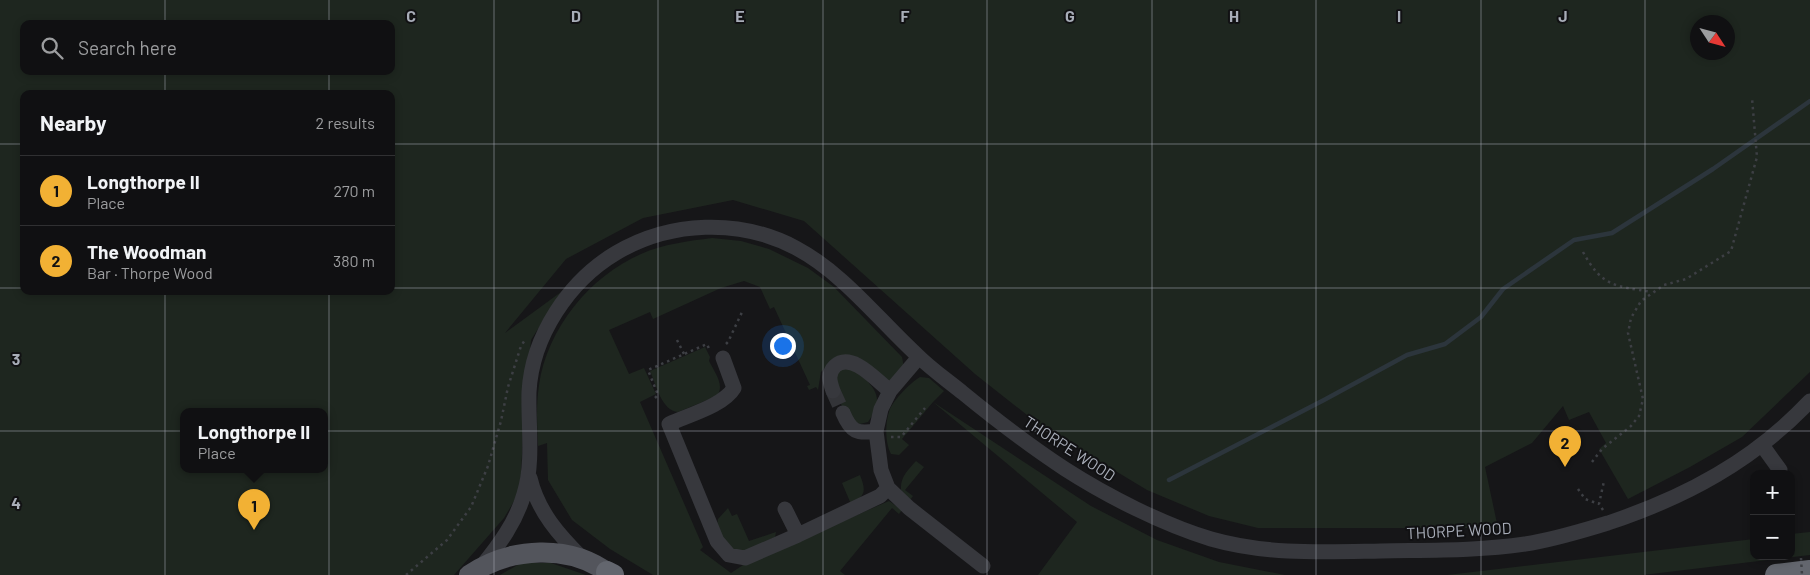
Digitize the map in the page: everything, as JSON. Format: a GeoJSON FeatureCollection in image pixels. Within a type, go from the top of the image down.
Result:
{"type":"FeatureCollection","features":[{"type":"Feature","properties":{"kind":"highway"},"geometry":{"type":"LineString","coordinates":[[1776,575],[1805,565]]}},
{"type":"Feature","properties":{"kind":"main road"},"geometry":{"type":"LineString","coordinates":[[475,572],[505,558],[532,553],[559,554],[585,561],[610,574]]}},
{"type":"Feature","properties":{"kind":"street","name":"THORPE WOOD"},"geometry":{"type":"LineString","coordinates":[[475,572],[501,543],[514,519],[524,494],[528,471],[529,388],[534,362],[543,337],[556,312],[573,289],[614,254],[638,242],[664,233],[687,228],[716,226],[747,230],[773,237],[796,248],[819,262],[840,279],[919,357],[994,418],[1066,470],[1162,521],[1212,539],[1255,549],[1298,552],[1464,550],[1527,544],[1581,531],[1656,506],[1689,491],[1727,469],[1762,445],[1810,401]]}},
{"type":"Feature","properties":{"kind":"street"},"geometry":{"type":"LineString","coordinates":[[719,351],[734,388],[730,395],[669,424],[717,541],[729,555],[745,558],[880,496],[888,488]]}},
{"type":"Feature","properties":{"kind":"street"},"geometry":{"type":"LineString","coordinates":[[919,357],[890,391],[881,409],[876,431],[880,470],[888,488],[909,508],[983,566]]}},
{"type":"Feature","properties":{"kind":"street"},"geometry":{"type":"LineString","coordinates":[[833,391],[830,371],[837,365],[846,362],[857,364],[890,391]]}},
{"type":"Feature","properties":{"kind":"street"},"geometry":{"type":"LineString","coordinates":[[843,413],[846,422],[856,432],[876,431]]}},
{"type":"Feature","properties":{"kind":"street"},"geometry":{"type":"LineString","coordinates":[[1762,445],[1780,470]]}},
{"type":"Feature","properties":{"kind":"street","name":"THORPE WOOD"},"geometry":{"type":"LineString","coordinates":[[528,471],[534,493],[543,513],[559,536],[585,561]]}},
{"type":"Feature","properties":{"kind":"street"},"geometry":{"type":"LineString","coordinates":[[785,509],[798,535]]}},
{"type":"Feature","properties":{"kind":"path"},"geometry":{"type":"LineString","coordinates":[[1592,462],[1602,449],[1631,426],[1639,416],[1643,399],[1628,333],[1631,318],[1641,301],[1664,286],[1686,279],[1730,251],[1757,157],[1752,98]]}},
{"type":"Feature","properties":{"kind":"path"},"geometry":{"type":"LineString","coordinates":[[1583,252],[1600,277],[1610,284],[1654,292]]}},
{"type":"Feature","properties":{"kind":"path"},"geometry":{"type":"LineString","coordinates":[[656,398],[658,395],[648,370],[707,344],[710,352],[719,351],[728,342],[743,310]]}},
{"type":"Feature","properties":{"kind":"path"},"geometry":{"type":"LineString","coordinates":[[406,575],[447,540],[471,508],[488,466],[520,346],[526,339]]}},
{"type":"Feature","properties":{"kind":"path"},"geometry":{"type":"LineString","coordinates":[[678,340],[684,354]]}},
{"type":"Feature","properties":{"kind":"path"},"geometry":{"type":"LineString","coordinates":[[1599,504],[1604,481]]}},
{"type":"Feature","properties":{"kind":"path"},"geometry":{"type":"LineString","coordinates":[[1578,489],[1585,499],[1599,504],[1610,522]]}},
{"type":"Feature","properties":{"kind":"path"},"geometry":{"type":"LineString","coordinates":[[1802,575],[1805,565]]}},
{"type":"Feature","properties":{"kind":"shaded area"},"geometry":{"type":"Polygon","coordinates":[[[0,0],[1810,0],[1810,372],[1742,437],[1690,467],[1628,499],[1599,449],[1606,443],[1589,412],[1569,420],[1563,406],[1532,443],[1485,467],[1498,528],[1258,528],[1209,516],[1147,490],[1041,426],[975,374],[804,221],[733,200],[643,218],[566,259],[505,333],[561,292],[531,340],[525,400],[520,491],[504,518],[454,575],[0,575],[0,0]]]}},
{"type":"Feature","properties":{"kind":"shaded area"},"geometry":{"type":"Polygon","coordinates":[[[712,238],[741,241],[769,249],[808,268],[834,287],[902,357],[904,368],[888,383],[831,361],[821,372],[818,390],[816,387],[809,390],[807,386],[810,385],[774,307],[770,309],[760,287],[744,281],[721,288],[653,319],[650,312],[609,330],[629,374],[644,368],[656,394],[640,402],[703,547],[700,550],[731,573],[746,563],[889,501],[902,510],[899,514],[892,508],[840,571],[845,575],[653,575],[610,549],[572,520],[548,480],[547,443],[538,446],[538,393],[544,364],[551,344],[561,325],[588,290],[622,264],[658,248],[676,243],[712,238]]]}},
{"type":"Feature","properties":{"kind":"shaded area"},"geometry":{"type":"Polygon","coordinates":[[[705,347],[710,357],[709,361],[720,383],[717,396],[678,412],[672,411],[660,396],[650,371],[705,347]]]}},
{"type":"Feature","properties":{"kind":"shaded area"},"geometry":{"type":"Polygon","coordinates":[[[844,368],[860,375],[874,390],[877,405],[868,422],[860,424],[851,422],[845,414],[835,389],[838,370],[844,368]]]}},
{"type":"Feature","properties":{"kind":"shaded area"},"geometry":{"type":"Polygon","coordinates":[[[920,377],[929,378],[944,391],[902,439],[909,445],[899,455],[891,454],[886,433],[889,412],[902,393],[920,377]]]}},
{"type":"Feature","properties":{"kind":"shaded area"},"geometry":{"type":"Polygon","coordinates":[[[933,402],[1091,506],[1157,540],[1219,562],[1285,575],[1038,575],[1077,522],[933,402]]]}},
{"type":"Feature","properties":{"kind":"shaded area"},"geometry":{"type":"Polygon","coordinates":[[[916,461],[924,467],[905,490],[913,496],[910,500],[901,490],[901,485],[905,474],[916,461]]]}},
{"type":"Feature","properties":{"kind":"shaded area"},"geometry":{"type":"Polygon","coordinates":[[[860,475],[864,489],[860,498],[851,504],[842,483],[860,475]]]}},
{"type":"Feature","properties":{"kind":"shaded area"},"geometry":{"type":"Polygon","coordinates":[[[728,508],[732,516],[737,514],[749,541],[776,532],[775,537],[744,552],[733,550],[726,545],[717,525],[718,519],[728,508]]]}},
{"type":"Feature","properties":{"kind":"shaded area"},"geometry":{"type":"Polygon","coordinates":[[[1810,532],[1810,555],[1795,557],[1795,534],[1810,532]]]}},
{"type":"Feature","properties":{"kind":"shaded area"},"geometry":{"type":"Polygon","coordinates":[[[1750,539],[1750,560],[1768,560],[1643,575],[1447,575],[1750,539]]]}},
{"type":"Feature","properties":{"kind":"shaded area"},"geometry":{"type":"Polygon","coordinates":[[[521,563],[551,563],[586,575],[500,575],[521,563]]]}},
{"type":"Feature","properties":{"kind":"waterway"},"geometry":{"type":"LineString","coordinates":[[1169,480],[1407,355],[1445,344],[1481,317],[1503,289],[1574,240],[1612,233],[1713,169],[1810,101]]}},
{"type":"Feature","properties":{"kind":"tunnel"},"geometry":{"type":"LineString","coordinates":[[833,391],[843,413]]}},
{"type":"Feature","properties":{"kind":"place","name":"The Woodman"},"geometry":{"type":"Point","coordinates":[1565,467]}},
{"type":"Feature","properties":{"kind":"place","name":"Longthorpe II"},"geometry":{"type":"Point","coordinates":[254,530]}}]}
